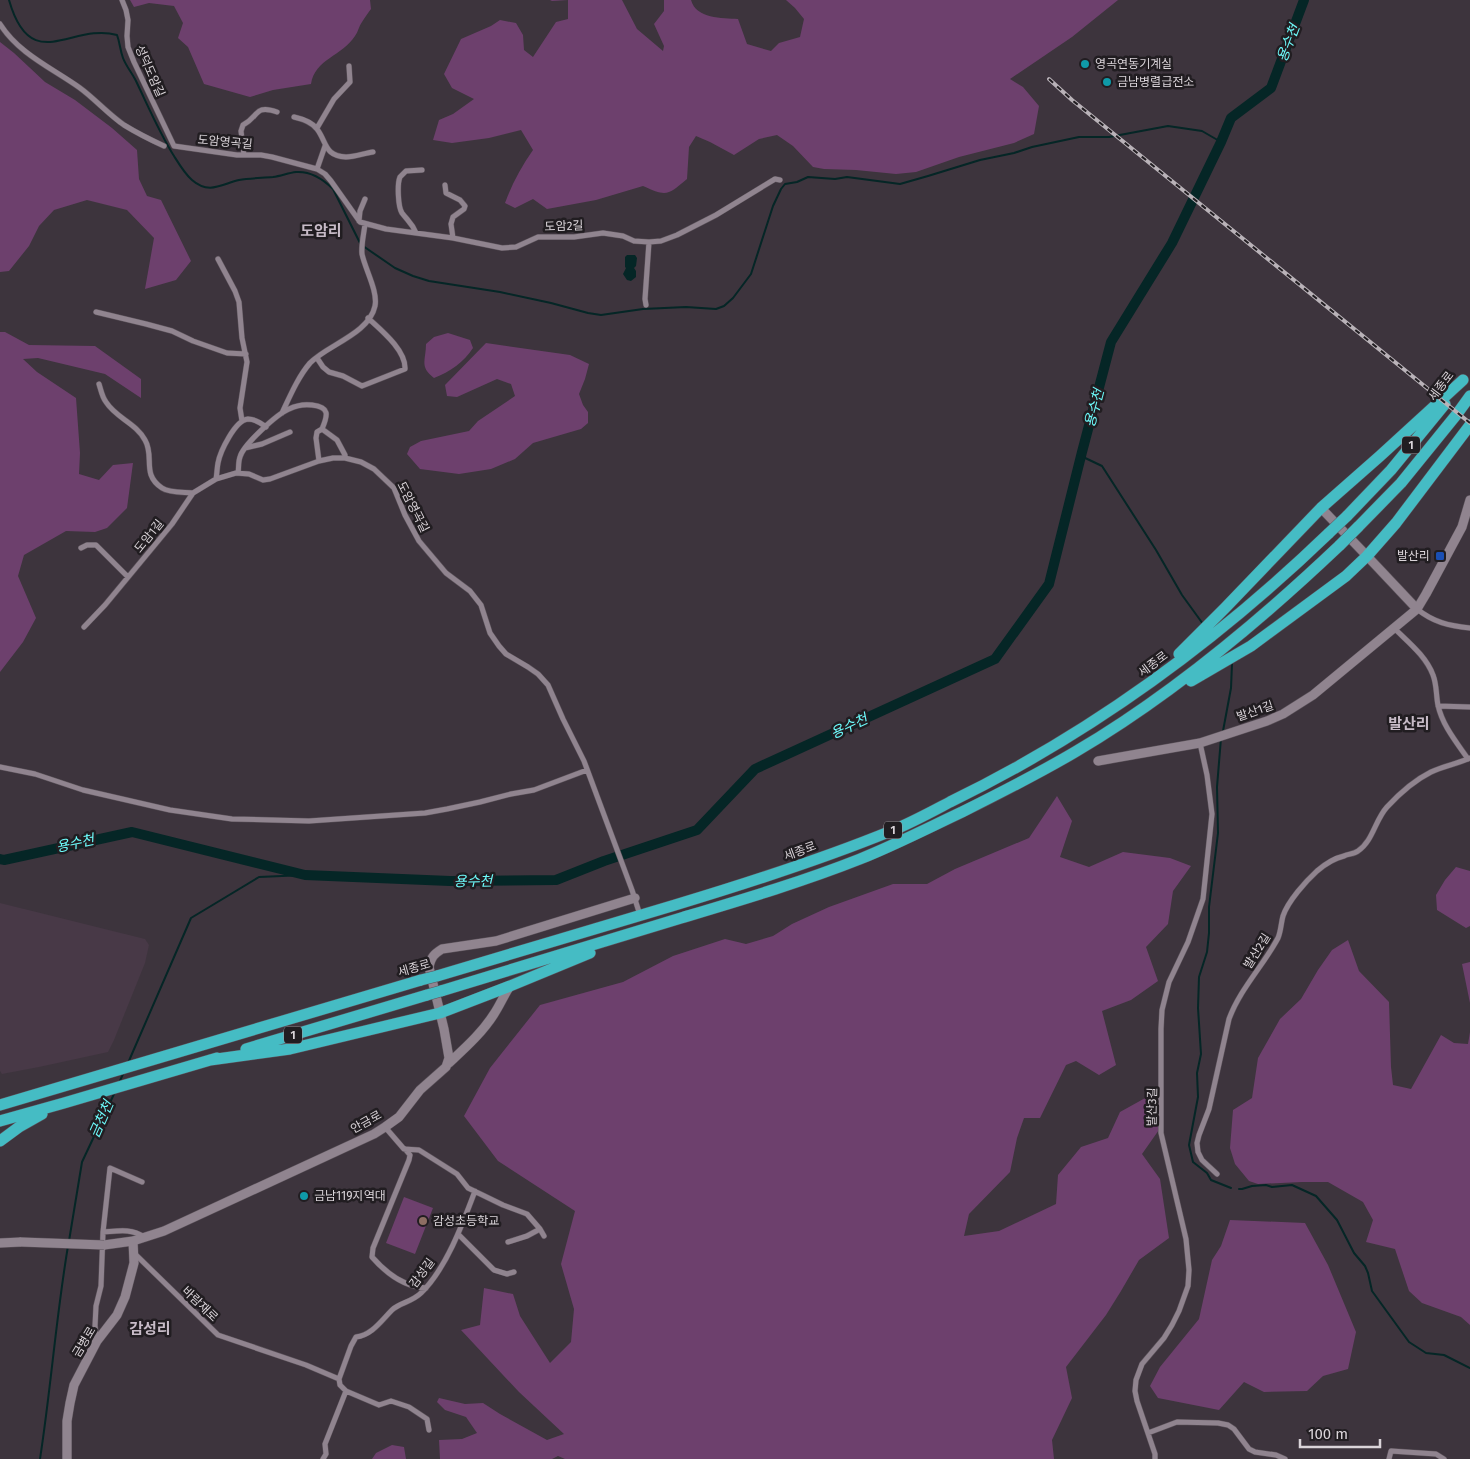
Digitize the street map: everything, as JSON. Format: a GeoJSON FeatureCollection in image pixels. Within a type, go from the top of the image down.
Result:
{"type":"FeatureCollection","features":[{"type":"Feature","properties":{"kind":"highway","name":"세종로"},"geometry":{"type":"LineString","coordinates":[[0,1105],[782,872],[894,830],[968,794],[1025,764],[1126,702],[1194,645],[1233,619],[1290,571],[1348,516],[1391,470],[1445,405],[1470,370]]}},
{"type":"Feature","properties":{"kind":"highway"},"geometry":{"type":"LineString","coordinates":[[1194,645],[1225,608],[1320,508],[1380,456],[1462,380]]}},
{"type":"Feature","properties":{"kind":"highway","name":"1"},"geometry":{"type":"LineString","coordinates":[[0,1141],[19,1127],[64,1103],[786,886],[905,840],[1029,778],[1076,752],[1210,664],[1243,632],[1301,582],[1401,483],[1470,396]]}},
{"type":"Feature","properties":{"kind":"highway"},"geometry":{"type":"LineString","coordinates":[[1210,664],[1251,646],[1315,600],[1368,556],[1470,425]]}},
{"type":"Feature","properties":{"kind":"highway"},"geometry":{"type":"LineString","coordinates":[[210,1060],[290,1049],[440,1013],[658,925]]}},
{"type":"Feature","properties":{"kind":"highway","name":"1"},"geometry":{"type":"LineString","coordinates":[[0,1100],[47,1091]]}},
{"type":"Feature","properties":{"kind":"highway"},"geometry":{"type":"LineString","coordinates":[[0,1121],[64,1103]]}},
{"type":"Feature","properties":{"kind":"street","name":"성덕도암길"},"geometry":{"type":"LineString","coordinates":[[122,0],[128,20],[128,47],[174,146]]}},
{"type":"Feature","properties":{"kind":"street"},"geometry":{"type":"LineString","coordinates":[[0,24],[7,35],[22,50],[91,96],[123,124],[164,146]]}},
{"type":"Feature","properties":{"kind":"street"},"geometry":{"type":"LineString","coordinates":[[317,128],[334,99],[350,82],[350,66]]}},
{"type":"Feature","properties":{"kind":"street"},"geometry":{"type":"LineString","coordinates":[[244,155],[241,131],[243,125],[259,110],[265,109],[277,112]]}},
{"type":"Feature","properties":{"kind":"street"},"geometry":{"type":"LineString","coordinates":[[294,117],[305,119],[317,128],[325,146],[338,156],[345,157],[373,152]]}},
{"type":"Feature","properties":{"kind":"street","name":"도암영곡길"},"geometry":{"type":"LineString","coordinates":[[174,146],[244,155],[262,155],[317,170],[325,174],[354,216],[365,224]]}},
{"type":"Feature","properties":{"kind":"street"},"geometry":{"type":"LineString","coordinates":[[317,170],[325,146]]}},
{"type":"Feature","properties":{"kind":"street"},"geometry":{"type":"LineString","coordinates":[[416,233],[413,225],[401,211],[398,202],[399,184],[400,178],[406,171],[422,170]]}},
{"type":"Feature","properties":{"kind":"street","name":"도암2길"},"geometry":{"type":"LineString","coordinates":[[365,224],[502,248],[516,247],[538,237],[574,238],[603,234],[623,236],[634,241],[648,242],[677,235],[724,210],[775,179],[780,180]]}},
{"type":"Feature","properties":{"kind":"street"},"geometry":{"type":"LineString","coordinates":[[445,185],[446,192],[460,200],[465,206],[464,209],[453,217],[453,238]]}},
{"type":"Feature","properties":{"kind":"street"},"geometry":{"type":"LineString","coordinates":[[359,221],[360,211],[365,199]]}},
{"type":"Feature","properties":{"kind":"street"},"geometry":{"type":"LineString","coordinates":[[282,413],[301,376],[311,362],[350,337],[368,318],[375,305],[373,290],[362,253],[365,224]]}},
{"type":"Feature","properties":{"kind":"street"},"geometry":{"type":"LineString","coordinates":[[646,305],[648,242]]}},
{"type":"Feature","properties":{"kind":"street"},"geometry":{"type":"LineString","coordinates":[[218,259],[240,302],[242,338],[247,362],[247,372],[242,389],[240,408],[242,421]]}},
{"type":"Feature","properties":{"kind":"street"},"geometry":{"type":"LineString","coordinates":[[96,312],[172,331],[227,353],[246,354]]}},
{"type":"Feature","properties":{"kind":"street"},"geometry":{"type":"LineString","coordinates":[[317,358],[329,372],[343,376],[362,386],[405,369],[406,362],[401,353],[390,339],[368,318]]}},
{"type":"Feature","properties":{"kind":"street"},"geometry":{"type":"LineString","coordinates":[[100,384],[106,402],[118,415],[134,426],[145,440],[150,455],[148,463],[151,476],[163,489],[193,493]]}},
{"type":"Feature","properties":{"kind":"street"},"geometry":{"type":"LineString","coordinates":[[238,473],[240,456],[256,434],[282,413],[303,404],[322,406],[325,409],[327,418],[322,429],[317,432],[316,438],[319,461]]}},
{"type":"Feature","properties":{"kind":"street"},"geometry":{"type":"LineString","coordinates":[[216,479],[218,463],[223,448],[233,431],[242,421],[248,419],[256,421],[266,427]]}},
{"type":"Feature","properties":{"kind":"street"},"geometry":{"type":"LineString","coordinates":[[322,429],[337,440],[345,458]]}},
{"type":"Feature","properties":{"kind":"street"},"geometry":{"type":"LineString","coordinates":[[244,448],[262,444],[290,432]]}},
{"type":"Feature","properties":{"kind":"street","name":"도암영곡길"},"geometry":{"type":"LineString","coordinates":[[238,473],[249,474],[263,480],[319,461],[345,458],[361,462],[374,469],[394,488],[405,515],[419,541],[446,573],[470,591],[481,605],[490,633],[499,646],[506,654],[538,674],[548,685],[587,770],[640,915]]}},
{"type":"Feature","properties":{"kind":"street","name":"도암1길"},"geometry":{"type":"LineString","coordinates":[[84,627],[106,605],[172,524],[193,493],[216,479],[238,473]]}},
{"type":"Feature","properties":{"kind":"street","name":"발산1길"},"geometry":{"type":"LineString","coordinates":[[1098,761],[1200,743],[1267,721],[1283,714],[1313,695],[1417,609],[1462,526],[1470,500]]}},
{"type":"Feature","properties":{"kind":"street"},"geometry":{"type":"LineString","coordinates":[[1320,508],[1424,615],[1451,626],[1470,628]]}},
{"type":"Feature","properties":{"kind":"street"},"geometry":{"type":"LineString","coordinates":[[81,548],[87,545],[96,545],[128,577]]}},
{"type":"Feature","properties":{"kind":"street"},"geometry":{"type":"LineString","coordinates":[[1394,628],[1428,665],[1434,676],[1438,706],[1450,732],[1469,758]]}},
{"type":"Feature","properties":{"kind":"street"},"geometry":{"type":"LineString","coordinates":[[1438,706],[1470,707]]}},
{"type":"Feature","properties":{"kind":"street","name":"발산3길"},"geometry":{"type":"LineString","coordinates":[[1155,1459],[1135,1391],[1136,1380],[1142,1364],[1164,1338],[1180,1311],[1188,1286],[1190,1270],[1186,1239],[1161,1133],[1161,1029],[1162,1010],[1169,982],[1188,942],[1203,899],[1212,814],[1207,775],[1200,743]]}},
{"type":"Feature","properties":{"kind":"street","name":"발산2길"},"geometry":{"type":"LineString","coordinates":[[1217,1174],[1202,1160],[1198,1152],[1197,1143],[1209,1109],[1229,1019],[1239,996],[1279,936],[1284,914],[1288,906],[1301,888],[1318,870],[1337,858],[1357,852],[1362,847],[1372,834],[1385,809],[1406,788],[1432,771],[1458,764],[1469,758]]}},
{"type":"Feature","properties":{"kind":"street"},"geometry":{"type":"LineString","coordinates":[[0,767],[35,774],[83,790],[170,810],[232,819],[301,821],[425,813],[534,790],[587,770]]}},
{"type":"Feature","properties":{"kind":"street"},"geometry":{"type":"LineString","coordinates":[[448,1063],[450,1058],[429,967],[434,954],[442,949],[496,941],[635,898]]}},
{"type":"Feature","properties":{"kind":"street","name":"안금로"},"geometry":{"type":"LineString","coordinates":[[0,1243],[124,1244],[164,1231],[385,1128],[399,1117],[420,1090],[446,1067],[484,1027],[495,1013],[510,986]]}},
{"type":"Feature","properties":{"kind":"street"},"geometry":{"type":"LineString","coordinates":[[385,1128],[410,1155],[372,1257],[380,1267],[393,1276],[411,1286],[426,1288]]}},
{"type":"Feature","properties":{"kind":"street"},"geometry":{"type":"LineString","coordinates":[[404,1149],[419,1150],[425,1153],[457,1174],[468,1188],[527,1214],[544,1236]]}},
{"type":"Feature","properties":{"kind":"street"},"geometry":{"type":"LineString","coordinates":[[97,1341],[95,1319],[101,1286],[103,1232],[110,1168],[142,1182]]}},
{"type":"Feature","properties":{"kind":"street","name":"감성길"},"geometry":{"type":"LineString","coordinates":[[340,1380],[351,1346],[356,1337],[366,1336],[394,1308],[412,1301],[437,1274],[458,1234],[475,1191]]}},
{"type":"Feature","properties":{"kind":"street"},"geometry":{"type":"LineString","coordinates":[[508,1242],[527,1236],[540,1229]]}},
{"type":"Feature","properties":{"kind":"street"},"geometry":{"type":"LineString","coordinates":[[103,1232],[130,1230],[144,1238]]}},
{"type":"Feature","properties":{"kind":"street"},"geometry":{"type":"LineString","coordinates":[[458,1234],[494,1270],[507,1274],[514,1272]]}},
{"type":"Feature","properties":{"kind":"street","name":"금병로"},"geometry":{"type":"LineString","coordinates":[[67,1459],[68,1421],[74,1385],[97,1341],[116,1315],[125,1297],[134,1263],[133,1241]]}},
{"type":"Feature","properties":{"kind":"street","name":"바람재로"},"geometry":{"type":"LineString","coordinates":[[133,1252],[218,1335],[306,1365],[340,1380]]}},
{"type":"Feature","properties":{"kind":"street"},"geometry":{"type":"LineString","coordinates":[[340,1380],[340,1385],[346,1391],[379,1405],[391,1401],[410,1407],[427,1419],[428,1430]]}},
{"type":"Feature","properties":{"kind":"street"},"geometry":{"type":"LineString","coordinates":[[324,1459],[326,1454],[325,1444],[346,1391]]}},
{"type":"Feature","properties":{"kind":"street"},"geometry":{"type":"LineString","coordinates":[[1148,1433],[1177,1422],[1218,1423],[1228,1425],[1234,1429],[1249,1450],[1276,1455],[1285,1459]]}},
{"type":"Feature","properties":{"kind":"street"},"geometry":{"type":"LineString","coordinates":[[1390,1459],[1391,1451],[1436,1454],[1443,1459]]}},
{"type":"Feature","properties":{"kind":"shaded area"},"geometry":{"type":"Polygon","coordinates":[[[130,0],[370,0],[371,9],[350,43],[323,63],[311,84],[273,90],[250,97],[204,84],[188,47],[178,38],[183,23],[174,6],[149,3],[134,7],[130,0]]]}},
{"type":"Feature","properties":{"kind":"shaded area"},"geometry":{"type":"Polygon","coordinates":[[[568,0],[622,0],[637,29],[663,51],[664,46],[654,24],[664,11],[664,0],[691,0],[698,11],[704,14],[717,18],[738,19],[747,44],[771,51],[779,43],[800,37],[804,19],[786,0],[1118,0],[1072,37],[1010,79],[1023,87],[1039,106],[1034,134],[1014,143],[959,157],[916,172],[896,174],[813,167],[793,146],[777,135],[759,139],[734,155],[696,136],[689,147],[687,179],[667,193],[657,192],[643,186],[596,200],[547,209],[533,199],[515,208],[505,203],[517,176],[533,150],[521,130],[489,138],[452,143],[433,140],[439,120],[453,114],[474,99],[452,88],[444,74],[461,39],[500,20],[516,23],[523,35],[524,50],[533,57],[556,22],[568,19],[568,0]]]}},
{"type":"Feature","properties":{"kind":"shaded area"},"geometry":{"type":"Polygon","coordinates":[[[0,42],[45,82],[75,100],[137,150],[139,179],[147,196],[161,200],[191,261],[176,280],[145,289],[154,238],[127,210],[87,200],[54,210],[39,226],[29,246],[9,271],[0,272],[0,42]]]}},
{"type":"Feature","properties":{"kind":"shaded area"},"geometry":{"type":"Polygon","coordinates":[[[627,255],[635,255],[637,258],[634,268],[636,277],[631,281],[627,280],[623,274],[626,268],[625,257],[627,255]]]}},
{"type":"Feature","properties":{"kind":"shaded area"},"geometry":{"type":"Polygon","coordinates":[[[0,332],[5,332],[29,345],[95,346],[141,379],[141,398],[105,374],[38,358],[23,359],[37,372],[76,398],[80,453],[79,474],[99,480],[113,465],[133,463],[127,508],[107,528],[95,532],[66,531],[24,555],[18,576],[36,618],[23,642],[0,672],[0,332]]]}},
{"type":"Feature","properties":{"kind":"shaded area"},"geometry":{"type":"Polygon","coordinates":[[[448,333],[470,340],[473,348],[456,366],[434,378],[426,370],[424,363],[426,344],[434,337],[448,333]]]}},
{"type":"Feature","properties":{"kind":"shaded area"},"geometry":{"type":"Polygon","coordinates":[[[486,343],[570,355],[589,364],[579,394],[588,412],[588,423],[581,429],[533,443],[515,459],[491,469],[459,474],[420,469],[407,454],[410,447],[421,441],[469,431],[478,421],[515,396],[511,384],[497,379],[457,397],[447,396],[445,385],[486,343]]]}},
{"type":"Feature","properties":{"kind":"shaded area"},"geometry":{"type":"Polygon","coordinates":[[[1057,796],[1072,821],[1060,857],[1089,867],[1123,852],[1170,858],[1191,866],[1173,891],[1168,924],[1146,947],[1158,981],[1131,1000],[1102,1011],[1116,1065],[1099,1075],[1076,1061],[1066,1065],[1040,1118],[1024,1118],[1017,1138],[1010,1172],[969,1214],[964,1236],[999,1231],[1056,1204],[1058,1175],[1081,1147],[1108,1138],[1120,1112],[1147,1097],[1161,1127],[1142,1154],[1160,1179],[1169,1238],[1139,1260],[1106,1315],[1066,1367],[1072,1398],[1052,1440],[1054,1459],[565,1459],[558,1456],[552,1459],[440,1459],[439,1440],[462,1439],[477,1433],[466,1417],[445,1410],[437,1402],[439,1398],[465,1404],[483,1403],[547,1440],[564,1434],[519,1392],[461,1330],[480,1325],[484,1288],[513,1294],[520,1316],[550,1363],[571,1342],[574,1309],[561,1264],[575,1211],[498,1161],[464,1116],[490,1068],[540,1005],[623,982],[673,956],[725,939],[746,944],[773,936],[792,924],[829,907],[893,884],[927,884],[955,869],[1029,838],[1057,796]]]}},
{"type":"Feature","properties":{"kind":"shaded area"},"geometry":{"type":"Polygon","coordinates":[[[1456,867],[1470,871],[1470,926],[1466,928],[1437,910],[1436,895],[1456,867]]]}},
{"type":"Feature","properties":{"kind":"shaded area"},"geometry":{"type":"Polygon","coordinates":[[[0,903],[145,939],[149,945],[145,963],[108,1052],[2,1074],[0,1071],[0,903]]]}},
{"type":"Feature","properties":{"kind":"shaded area"},"geometry":{"type":"Polygon","coordinates":[[[1348,940],[1359,971],[1389,1002],[1393,1085],[1411,1089],[1441,1035],[1454,1043],[1468,1044],[1470,1032],[1470,1325],[1461,1317],[1422,1303],[1409,1291],[1395,1249],[1366,1242],[1373,1220],[1363,1202],[1328,1182],[1258,1184],[1249,1181],[1235,1164],[1230,1148],[1233,1110],[1252,1098],[1258,1058],[1280,1019],[1301,999],[1332,950],[1348,940]]]}},
{"type":"Feature","properties":{"kind":"shaded area"},"geometry":{"type":"Polygon","coordinates":[[[1470,962],[1470,1003],[1462,964],[1470,962]]]}},
{"type":"Feature","properties":{"kind":"shaded area"},"geometry":{"type":"Polygon","coordinates":[[[404,1197],[433,1208],[415,1254],[386,1243],[404,1197]]]}},
{"type":"Feature","properties":{"kind":"shaded area"},"geometry":{"type":"Polygon","coordinates":[[[1230,1220],[1305,1223],[1328,1265],[1356,1332],[1348,1369],[1323,1376],[1307,1391],[1264,1392],[1244,1382],[1219,1410],[1158,1398],[1150,1386],[1160,1367],[1199,1319],[1212,1260],[1221,1246],[1230,1220]]]}},
{"type":"Feature","properties":{"kind":"shaded area"},"geometry":{"type":"Polygon","coordinates":[[[392,1445],[404,1447],[406,1459],[372,1459],[376,1453],[392,1445]]]}},
{"type":"Feature","properties":{"kind":"waterway"},"geometry":{"type":"LineString","coordinates":[[9,0],[18,23],[29,36],[41,41],[54,42],[100,33],[117,35],[124,61],[136,81],[163,138],[192,180],[204,187],[210,188],[252,178],[273,177],[296,172],[311,174],[321,179],[333,189],[360,243]]}},
{"type":"Feature","properties":{"kind":"waterway","name":"용수천"},"geometry":{"type":"LineString","coordinates":[[0,859],[4,860],[132,832],[305,875],[450,881],[556,880],[604,861],[697,830],[755,769],[995,659],[1049,584],[1111,342],[1172,243],[1231,118],[1271,88],[1304,0]]}},
{"type":"Feature","properties":{"kind":"waterway"},"geometry":{"type":"LineString","coordinates":[[363,246],[395,268],[429,281],[500,292],[588,313],[601,315],[643,309],[686,307],[716,309],[724,306],[733,298],[751,274],[773,206],[785,184],[797,182],[808,177],[835,179],[847,177],[900,184],[980,160],[1032,147],[1079,137],[1109,137],[1168,126],[1202,131],[1221,142]]}},
{"type":"Feature","properties":{"kind":"waterway"},"geometry":{"type":"LineString","coordinates":[[1081,456],[1102,466],[1156,550],[1182,595],[1203,624]]}},
{"type":"Feature","properties":{"kind":"waterway"},"geometry":{"type":"LineString","coordinates":[[1223,731],[1231,688],[1231,662]]}},
{"type":"Feature","properties":{"kind":"waterway"},"geometry":{"type":"LineString","coordinates":[[1221,738],[1217,787],[1218,833],[1209,907],[1209,933],[1207,952],[1199,977],[1198,1008],[1201,1054],[1197,1073],[1198,1097],[1189,1145],[1193,1162],[1207,1173],[1211,1180],[1231,1188]]}},
{"type":"Feature","properties":{"kind":"waterway","name":"금천천"},"geometry":{"type":"LineString","coordinates":[[128,1063],[191,918],[259,877],[305,875]]}},
{"type":"Feature","properties":{"kind":"waterway","name":"금천천"},"geometry":{"type":"LineString","coordinates":[[119,1083],[123,1074]]}},
{"type":"Feature","properties":{"kind":"waterway","name":"금천천"},"geometry":{"type":"LineString","coordinates":[[69,1241],[82,1162],[114,1094]]}},
{"type":"Feature","properties":{"kind":"waterway"},"geometry":{"type":"LineString","coordinates":[[1239,1189],[1252,1186],[1292,1185],[1316,1196],[1337,1220],[1354,1253],[1365,1266],[1372,1291],[1409,1342],[1426,1353],[1444,1355],[1470,1368]]}},
{"type":"Feature","properties":{"kind":"waterway","name":"금천천"},"geometry":{"type":"LineString","coordinates":[[40,1459],[68,1246]]}},
{"type":"Feature","properties":{"kind":"railway"},"geometry":{"type":"LineString","coordinates":[[1049,79],[1072,100],[1470,423]]}},
{"type":"Feature","properties":{"kind":"place","name":"영곡연동기계실"},"geometry":{"type":"Point","coordinates":[1085,64]}},
{"type":"Feature","properties":{"kind":"place","name":"금남병렬급전소"},"geometry":{"type":"Point","coordinates":[1107,82]}},
{"type":"Feature","properties":{"kind":"place","name":"발산리"},"geometry":{"type":"Point","coordinates":[1440,556]}},
{"type":"Feature","properties":{"kind":"place","name":"금남119지역대"},"geometry":{"type":"Point","coordinates":[304,1196]}},
{"type":"Feature","properties":{"kind":"place","name":"감성초등학교"},"geometry":{"type":"Point","coordinates":[423,1221]}},
{"type":"Feature","properties":{"kind":"district","name":"도암리"},"geometry":{"type":"Point","coordinates":[321,231]}},
{"type":"Feature","properties":{"kind":"district","name":"발산리"},"geometry":{"type":"Point","coordinates":[1409,724]}},
{"type":"Feature","properties":{"kind":"district","name":"감성리"},"geometry":{"type":"Point","coordinates":[150,1329]}}]}
